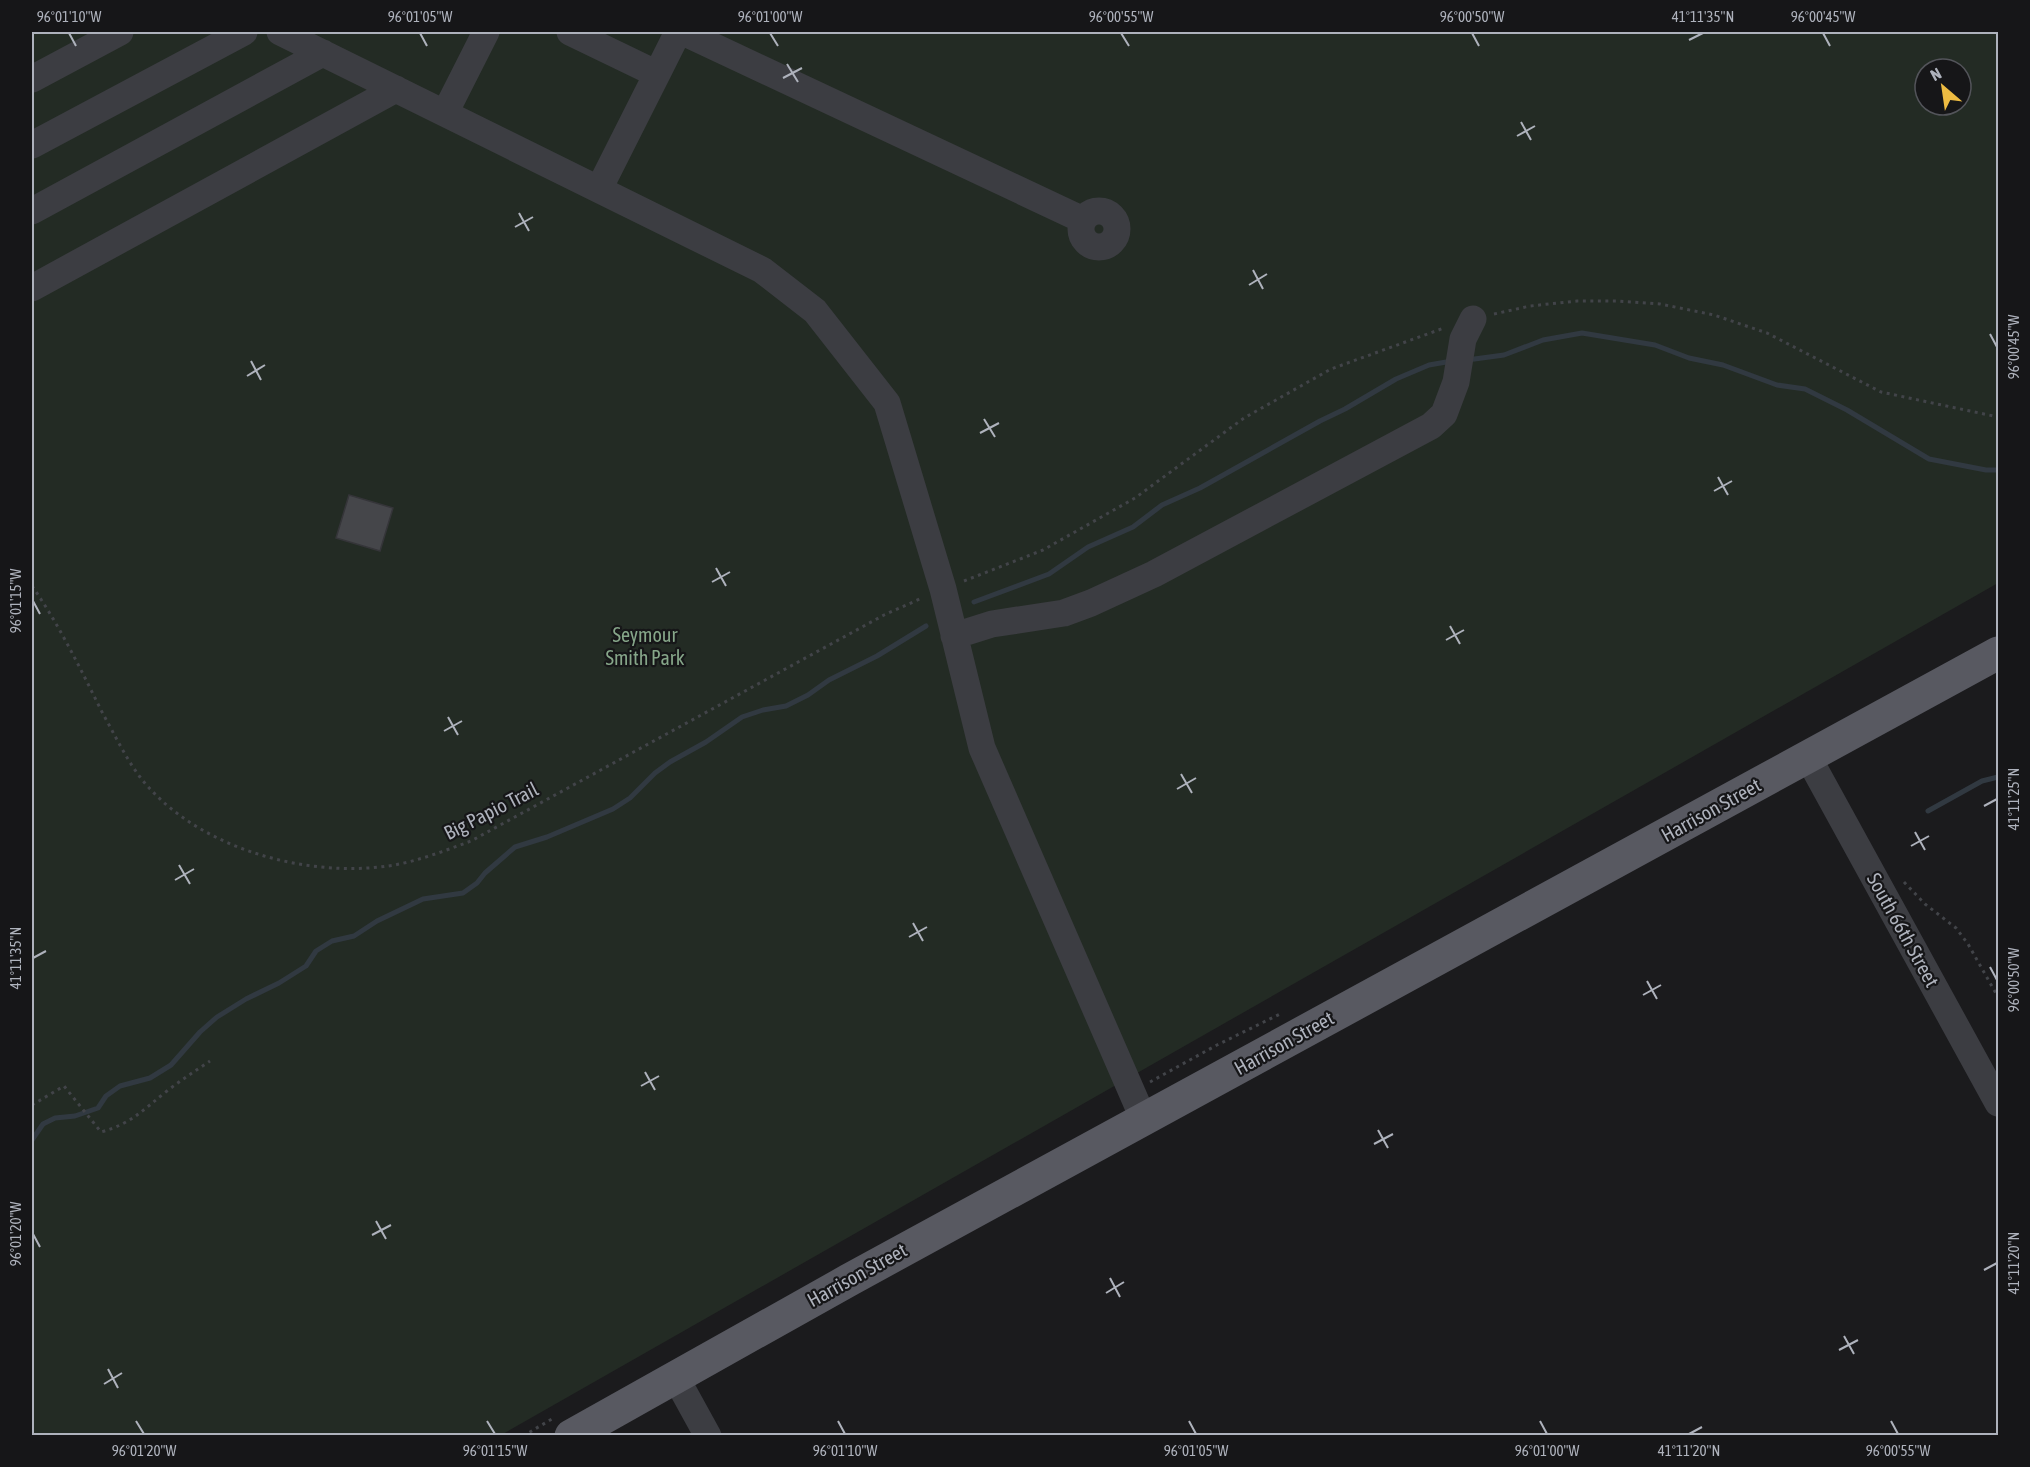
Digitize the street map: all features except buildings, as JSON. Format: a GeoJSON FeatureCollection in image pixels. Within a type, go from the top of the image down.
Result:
{"type":"FeatureCollection","features":[{"type":"Feature","properties":{"kind":"main road","name":"Harrison Street"},"geometry":{"type":"LineString","coordinates":[[571,1436],[675,1376],[1998,653]]}},
{"type":"Feature","properties":{"kind":"street"},"geometry":{"type":"LineString","coordinates":[[32,79],[120,32]]}},
{"type":"Feature","properties":{"kind":"street"},"geometry":{"type":"LineString","coordinates":[[32,145],[244,32]]}},
{"type":"Feature","properties":{"kind":"street"},"geometry":{"type":"LineString","coordinates":[[280,32],[762,270],[815,311],[888,403],[943,589],[982,748],[1144,1120]]}},
{"type":"Feature","properties":{"kind":"street"},"geometry":{"type":"LineString","coordinates":[[445,113],[486,32]]}},
{"type":"Feature","properties":{"kind":"street"},"geometry":{"type":"LineString","coordinates":[[570,32],[657,74]]}},
{"type":"Feature","properties":{"kind":"street"},"geometry":{"type":"LineString","coordinates":[[599,189],[680,32],[1083,220]]}},
{"type":"Feature","properties":{"kind":"street"},"geometry":{"type":"LineString","coordinates":[[32,211],[323,53]]}},
{"type":"Feature","properties":{"kind":"street"},"geometry":{"type":"LineString","coordinates":[[32,288],[396,89]]}},
{"type":"Feature","properties":{"kind":"street"},"geometry":{"type":"LineString","coordinates":[[954,636],[992,624],[1064,613],[1091,603],[1154,574],[1431,426],[1444,414],[1456,382],[1463,339],[1473,319]]}},
{"type":"Feature","properties":{"kind":"street","name":"South 66th Street"},"geometry":{"type":"LineString","coordinates":[[1808,757],[1998,1102]]}},
{"type":"Feature","properties":{"kind":"street"},"geometry":{"type":"LineString","coordinates":[[675,1376],[708,1436]]}},
{"type":"Feature","properties":{"kind":"path","name":"Big Papio Trail"},"geometry":{"type":"LineString","coordinates":[[32,586],[65,640],[121,748],[141,778],[166,804],[197,827],[230,844],[268,857],[307,866],[344,868],[388,866],[430,856],[471,841],[884,615],[943,589]]}},
{"type":"Feature","properties":{"kind":"path"},"geometry":{"type":"LineString","coordinates":[[1903,881],[1925,904],[1956,928],[1968,944],[1998,997]]}},
{"type":"Feature","properties":{"kind":"path"},"geometry":{"type":"LineString","coordinates":[[32,1105],[64,1086],[101,1132],[118,1128],[210,1061]]}},
{"type":"Feature","properties":{"kind":"green space","name":"Seymour Smith Park"},"geometry":{"type":"Polygon","coordinates":[[[32,32],[1998,32],[1998,583],[501,1435],[32,1435],[32,32]]]}},
{"type":"Feature","properties":{"kind":"waterway"},"geometry":{"type":"LineString","coordinates":[[1467,360],[1504,355],[1543,340],[1582,333],[1655,345],[1689,358],[1723,365],[1777,385],[1805,389],[1847,410],[1929,459],[1986,470],[1998,470]]}},
{"type":"Feature","properties":{"kind":"waterway"},"geometry":{"type":"LineString","coordinates":[[974,602],[1049,574],[1088,547],[1133,527],[1162,505],[1200,488],[1396,379],[1429,365],[1452,361]]}},
{"type":"Feature","properties":{"kind":"waterway"},"geometry":{"type":"LineString","coordinates":[[32,1140],[43,1124],[55,1118],[75,1116],[98,1108],[106,1096],[120,1086],[150,1078],[171,1065],[200,1032],[217,1017],[306,966],[316,951],[332,941],[354,936],[377,921],[423,899],[463,893],[515,847],[547,837],[613,809],[630,798],[655,773],[670,762],[706,742],[742,717],[786,706],[926,626]]}},
{"type":"Feature","properties":{"kind":"waterway"},"geometry":{"type":"LineString","coordinates":[[1928,811],[1982,781],[1998,777]]}}]}
